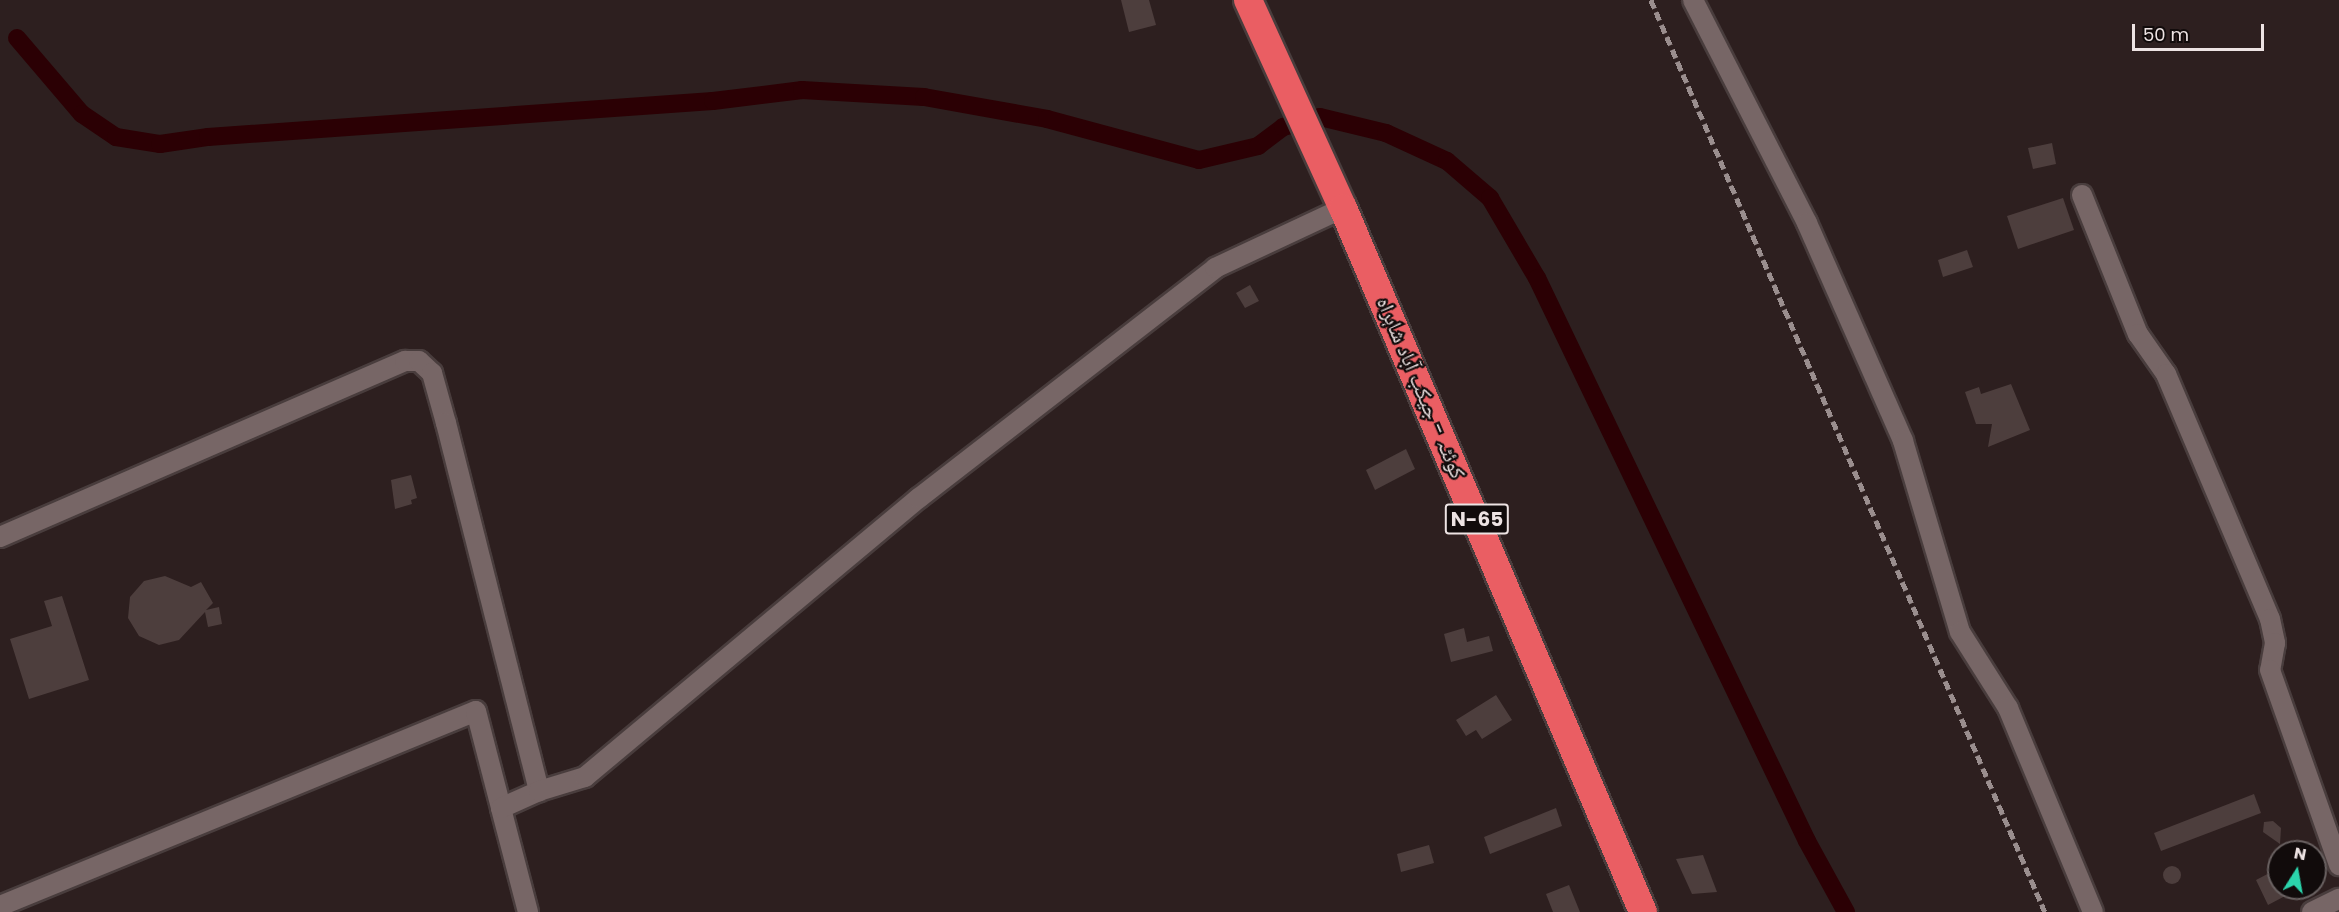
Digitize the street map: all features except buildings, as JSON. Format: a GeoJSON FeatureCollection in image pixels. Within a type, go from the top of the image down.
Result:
{"type":"FeatureCollection","features":[{"type":"Feature","properties":{"kind":"highway","name":"کوئٹہ - جیکب آباد شاہراہ"},"geometry":{"type":"LineString","coordinates":[[1248,0],[1343,208],[1643,912]]}},
{"type":"Feature","properties":{"kind":"street"},"geometry":{"type":"LineString","coordinates":[[1692,0],[1807,223],[1899,430],[1960,632],[2007,708],[2093,912]]}},
{"type":"Feature","properties":{"kind":"street"},"geometry":{"type":"LineString","coordinates":[[2082,195],[2138,334],[2166,374],[2270,619],[2275,643],[2270,670],[2339,865]]}},
{"type":"Feature","properties":{"kind":"street"},"geometry":{"type":"LineString","coordinates":[[501,808],[539,790],[585,777],[920,498],[1215,268],[1343,208]]}},
{"type":"Feature","properties":{"kind":"street"},"geometry":{"type":"LineString","coordinates":[[0,537],[405,361],[419,362],[432,373],[539,790]]}},
{"type":"Feature","properties":{"kind":"street"},"geometry":{"type":"LineString","coordinates":[[0,906],[476,711],[528,912]]}},
{"type":"Feature","properties":{"kind":"street"},"geometry":{"type":"LineString","coordinates":[[2312,912],[2339,899]]}},
{"type":"Feature","properties":{"kind":"waterway"},"geometry":{"type":"LineString","coordinates":[[17,38],[82,114],[116,137],[160,144],[208,137],[713,101],[802,90],[924,97],[1047,119],[1199,160],[1258,146],[1283,127],[1320,117],[1386,133],[1447,161],[1490,198],[1537,278],[1807,841],[1846,912]]}},
{"type":"Feature","properties":{"kind":"railway"},"geometry":{"type":"LineString","coordinates":[[1651,0],[2045,912]]}}]}
